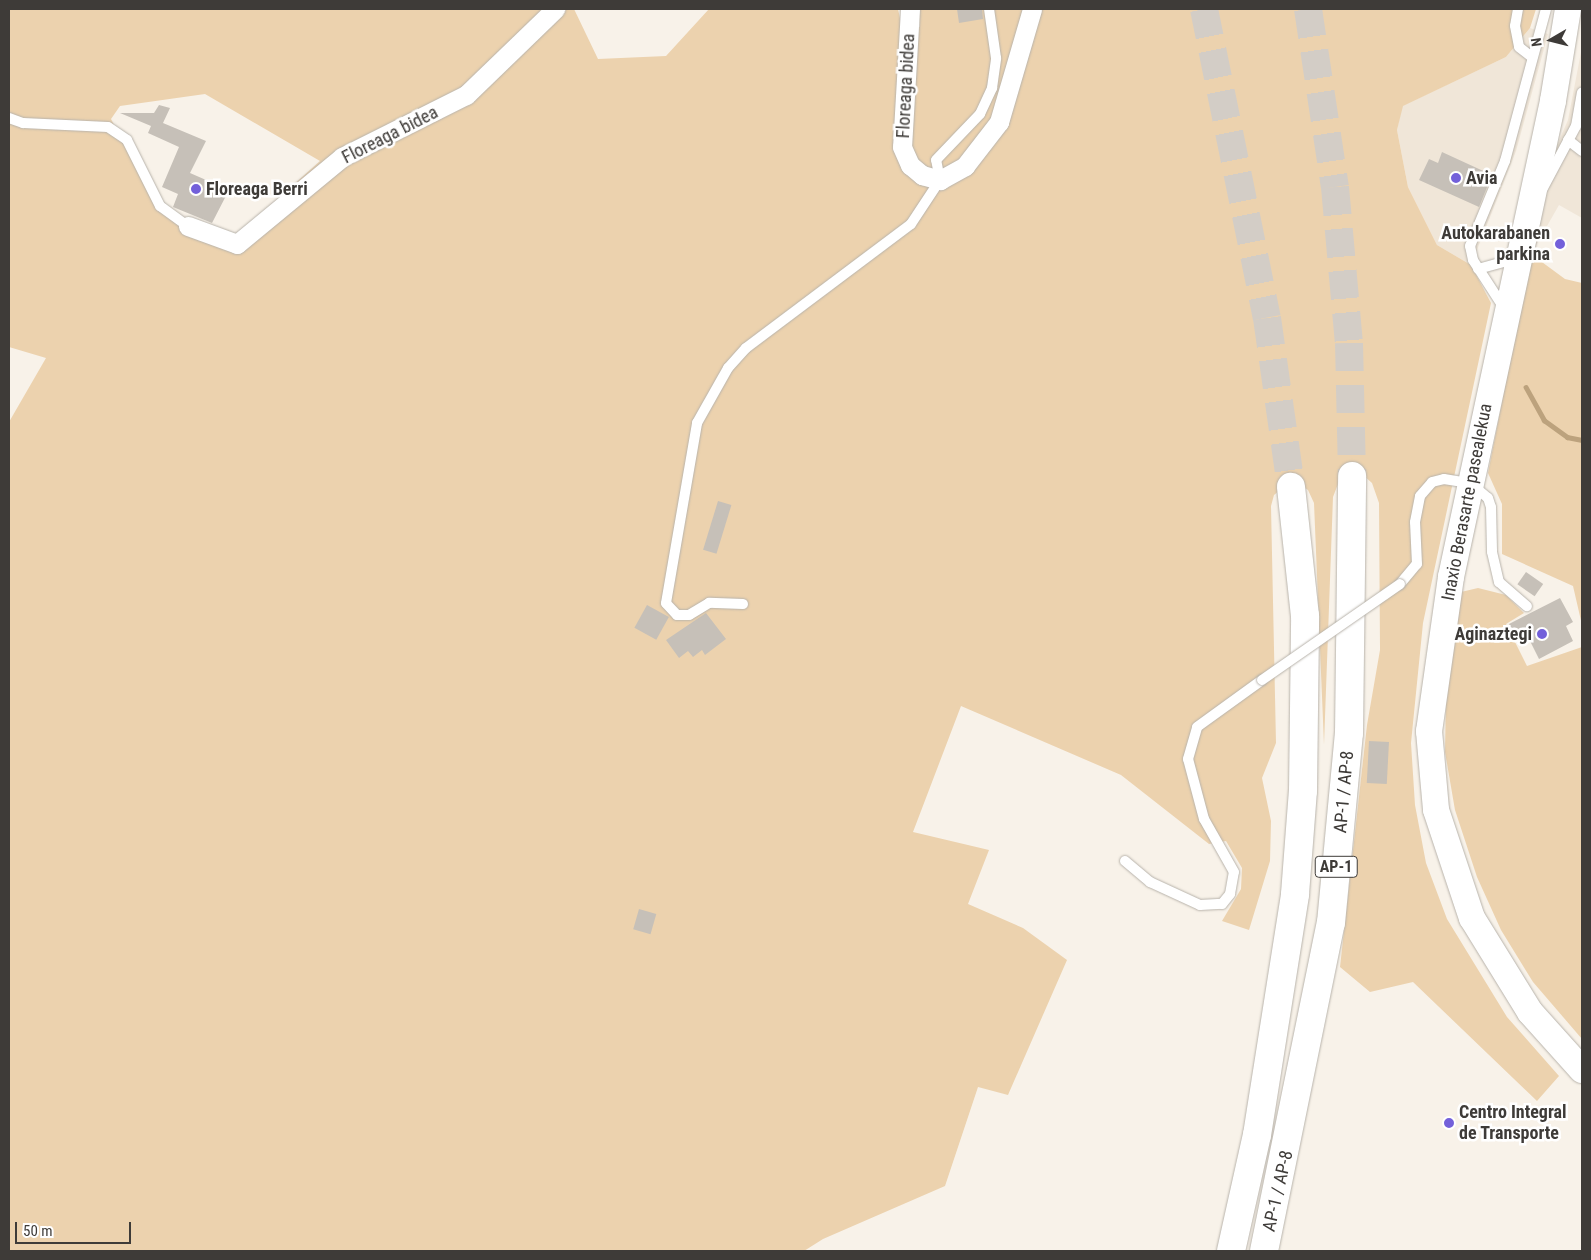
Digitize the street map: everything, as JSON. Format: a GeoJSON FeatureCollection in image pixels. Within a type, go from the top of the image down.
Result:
{"type":"FeatureCollection","features":[{"type":"Feature","properties":{"kind":"highway","name":"AP-1 / AP-8"},"geometry":{"type":"LineString","coordinates":[[1264,1251],[1331,923],[1349,733],[1352,476]]}},
{"type":"Feature","properties":{"kind":"highway","name":"AP-1 / AP-8"},"geometry":{"type":"LineString","coordinates":[[1231,1251],[1257,1135],[1294,904],[1303,791],[1305,616],[1291,487]]}},
{"type":"Feature","properties":{"kind":"highway"},"geometry":{"type":"LineString","coordinates":[[1281,1251],[1316,1087],[1312,1023]]}},
{"type":"Feature","properties":{"kind":"main road","name":"Inaxio Berasarte pasealekua"},"geometry":{"type":"LineString","coordinates":[[1568,9],[1561,59],[1470,483],[1432,688],[1430,764],[1436,810],[1457,882],[1488,947],[1530,1012],[1582,1070]]}},
{"type":"Feature","properties":{"kind":"street","name":"Floreaga bidea"},"geometry":{"type":"LineString","coordinates":[[188,226],[237,244],[342,157],[466,95],[555,9]]}},
{"type":"Feature","properties":{"kind":"street","name":"Floreaga bidea"},"geometry":{"type":"LineString","coordinates":[[910,9],[902,147],[910,166],[922,175],[940,180]]}},
{"type":"Feature","properties":{"kind":"street"},"geometry":{"type":"LineString","coordinates":[[940,180],[965,166],[999,122],[1032,9]]}},
{"type":"Feature","properties":{"kind":"lane"},"geometry":{"type":"LineString","coordinates":[[743,604],[709,604],[689,615],[677,615],[666,603],[696,423],[711,394],[746,348],[894,239],[940,180],[936,160],[980,114],[992,88],[996,58],[989,9]]}},
{"type":"Feature","properties":{"kind":"lane"},"geometry":{"type":"LineString","coordinates":[[1518,9],[1515,26],[1520,47],[1532,57]]}},
{"type":"Feature","properties":{"kind":"lane"},"geometry":{"type":"LineString","coordinates":[[1507,312],[1478,269],[1470,246],[1505,161],[1546,9]]}},
{"type":"Feature","properties":{"kind":"lane"},"geometry":{"type":"LineString","coordinates":[[1526,217],[1576,126],[1582,93]]}},
{"type":"Feature","properties":{"kind":"lane"},"geometry":{"type":"LineString","coordinates":[[9,118],[23,123],[108,127],[127,140],[160,206],[188,226]]}},
{"type":"Feature","properties":{"kind":"lane"},"geometry":{"type":"LineString","coordinates":[[1568,140],[1582,151]]}},
{"type":"Feature","properties":{"kind":"lane"},"geometry":{"type":"LineString","coordinates":[[1478,269],[1518,258]]}},
{"type":"Feature","properties":{"kind":"lane"},"geometry":{"type":"LineString","coordinates":[[1125,861],[1150,882],[1200,905],[1222,904],[1230,894],[1234,872],[1204,819],[1188,759],[1197,727],[1400,584],[1417,564],[1420,552],[1414,522],[1420,496],[1432,482],[1444,478],[1470,483],[1488,498],[1491,507],[1493,560],[1499,582],[1527,606]]}},
{"type":"Feature","properties":{"kind":"shaded area"},"geometry":{"type":"Polygon","coordinates":[[[9,9],[574,9],[598,59],[666,56],[709,9],[898,9],[901,23],[920,27],[918,9],[1536,9],[1530,28],[1506,57],[1403,106],[1397,130],[1408,187],[1437,245],[1471,265],[1491,303],[1423,623],[1411,743],[1415,805],[1426,863],[1447,919],[1507,1017],[1559,1076],[1537,1101],[1413,982],[1370,992],[1340,967],[1367,725],[1380,650],[1379,503],[1372,483],[1363,475],[1348,476],[1338,484],[1333,497],[1324,745],[1314,503],[1308,490],[1299,484],[1285,486],[1274,495],[1271,506],[1276,743],[1262,778],[1271,821],[1270,861],[1249,930],[1222,921],[1241,889],[1242,868],[1226,841],[1209,844],[1121,775],[961,706],[913,832],[989,850],[968,904],[1023,928],[1067,960],[1008,1095],[978,1087],[945,1186],[823,1239],[804,1251],[9,1251],[9,422],[46,358],[9,347],[9,9]],[[205,94],[120,106],[111,119],[158,208],[235,237],[320,161],[205,94]]]}},
{"type":"Feature","properties":{"kind":"shaded area"},"geometry":{"type":"Polygon","coordinates":[[[1530,28],[1548,34],[1516,151],[1471,265],[1437,245],[1408,187],[1397,130],[1402,106],[1506,57],[1530,28]]]}},
{"type":"Feature","properties":{"kind":"shaded area"},"geometry":{"type":"Polygon","coordinates":[[[1582,47],[1582,218],[1559,205],[1531,254],[1554,152],[1568,120],[1582,47]]]}},
{"type":"Feature","properties":{"kind":"shaded area"},"geometry":{"type":"Polygon","coordinates":[[[1531,254],[1565,279],[1582,283],[1582,625],[1573,586],[1502,554],[1502,504],[1488,473],[1531,254]]]}},
{"type":"Feature","properties":{"kind":"shaded area"},"geometry":{"type":"Polygon","coordinates":[[[1478,588],[1506,595],[1524,613],[1506,624],[1527,666],[1582,647],[1582,1039],[1533,982],[1501,930],[1477,877],[1455,810],[1445,752],[1446,696],[1461,592],[1478,588]]]}},
{"type":"Feature","properties":{"kind":"building"},"geometry":{"type":"Polygon","coordinates":[[[957,9],[982,9],[983,19],[959,23],[957,9]]]}},
{"type":"Feature","properties":{"kind":"building"},"geometry":{"type":"Polygon","coordinates":[[[159,105],[170,108],[163,123],[206,141],[190,173],[229,190],[212,223],[173,207],[178,194],[162,187],[179,147],[148,133],[151,126],[120,113],[154,113],[159,105]]]}},
{"type":"Feature","properties":{"kind":"building","name":"Avia"},"geometry":{"type":"Polygon","coordinates":[[[1442,152],[1492,175],[1479,207],[1419,180],[1429,159],[1438,163],[1442,152]]]}},
{"type":"Feature","properties":{"kind":"building"},"geometry":{"type":"Polygon","coordinates":[[[718,501],[731,505],[716,554],[703,550],[718,501]]]}},
{"type":"Feature","properties":{"kind":"building"},"geometry":{"type":"Polygon","coordinates":[[[1526,572],[1543,584],[1535,596],[1517,584],[1526,572]]]}},
{"type":"Feature","properties":{"kind":"building","name":"Aginaztegi"},"geometry":{"type":"Polygon","coordinates":[[[1560,598],[1573,622],[1566,626],[1573,641],[1539,659],[1530,641],[1521,646],[1509,624],[1560,598]]]}},
{"type":"Feature","properties":{"kind":"building"},"geometry":{"type":"Polygon","coordinates":[[[647,605],[669,617],[656,640],[634,628],[647,605]]]}},
{"type":"Feature","properties":{"kind":"building"},"geometry":{"type":"Polygon","coordinates":[[[706,613],[726,639],[705,655],[702,650],[693,657],[688,651],[679,658],[666,640],[706,613]]]}},
{"type":"Feature","properties":{"kind":"building"},"geometry":{"type":"Polygon","coordinates":[[[1369,741],[1389,742],[1387,784],[1367,783],[1369,741]]]}},
{"type":"Feature","properties":{"kind":"building"},"geometry":{"type":"Polygon","coordinates":[[[639,909],[656,914],[651,934],[633,929],[639,909]]]}},
{"type":"Feature","properties":{"kind":"waterway"},"geometry":{"type":"LineString","coordinates":[[1526,387],[1544,420],[1567,437],[1582,440]]}},
{"type":"Feature","properties":{"kind":"tunnel"},"geometry":{"type":"LineString","coordinates":[[1204,9],[1267,318],[1291,487]]}},
{"type":"Feature","properties":{"kind":"tunnel"},"geometry":{"type":"LineString","coordinates":[[1308,9],[1335,187],[1349,343],[1352,476]]}},
{"type":"Feature","properties":{"kind":"place","name":"Avia"},"geometry":{"type":"Point","coordinates":[1456,178]}},
{"type":"Feature","properties":{"kind":"place","name":"Floreaga Berri"},"geometry":{"type":"Point","coordinates":[196,189]}},
{"type":"Feature","properties":{"kind":"place","name":"Autokarabanen parkina"},"geometry":{"type":"Point","coordinates":[1560,244]}},
{"type":"Feature","properties":{"kind":"place","name":"Aginaztegi"},"geometry":{"type":"Point","coordinates":[1542,634]}},
{"type":"Feature","properties":{"kind":"place","name":"Centro Integral de Transporte"},"geometry":{"type":"Point","coordinates":[1449,1123]}}]}
